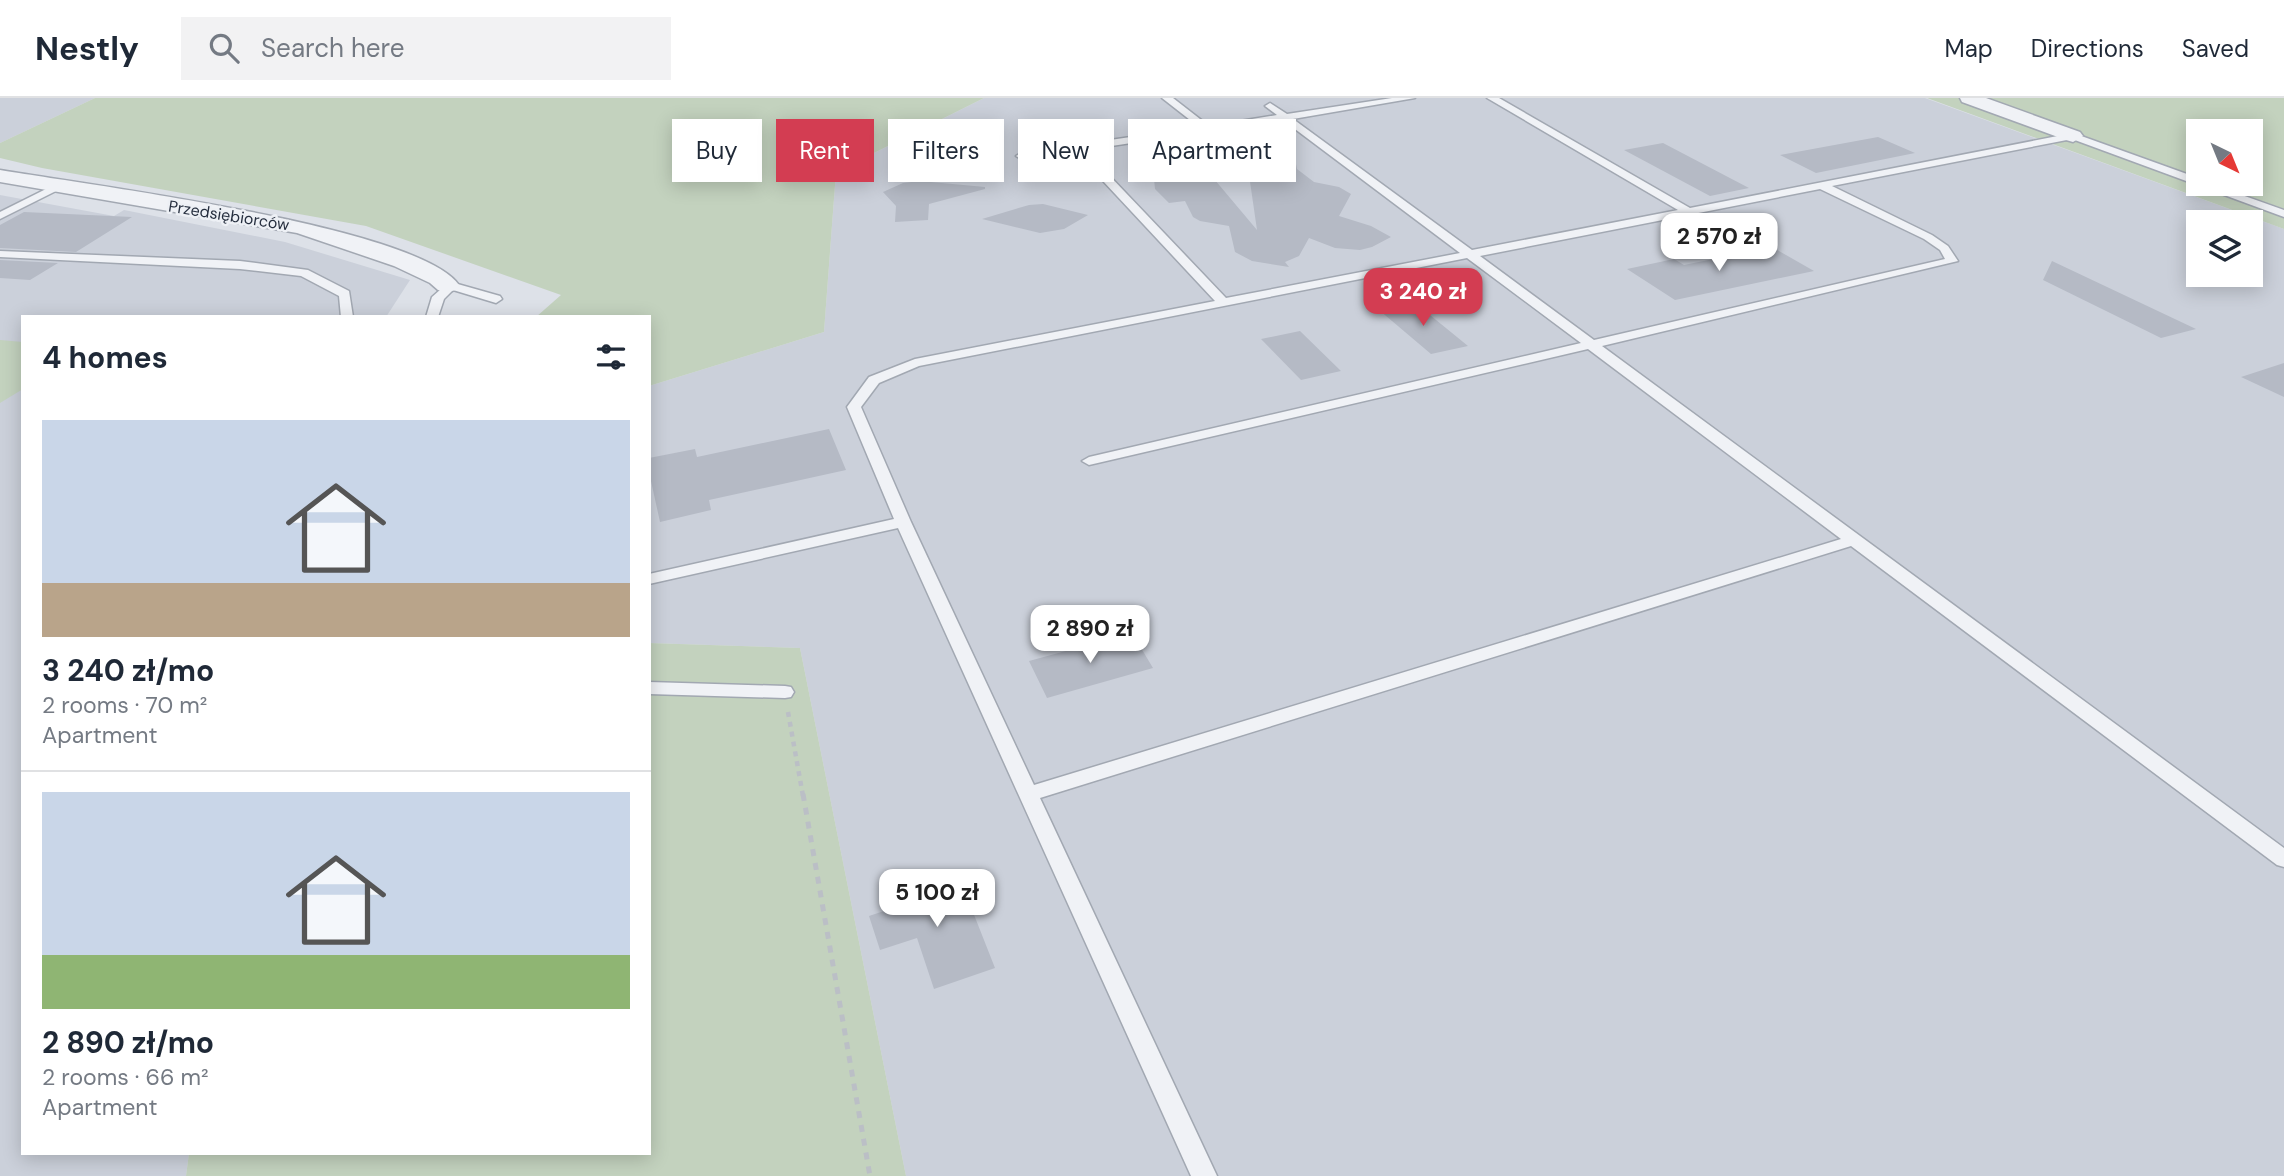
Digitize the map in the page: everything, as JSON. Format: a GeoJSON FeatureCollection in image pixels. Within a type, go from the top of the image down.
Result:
{"type":"FeatureCollection","features":[{"type":"Feature","properties":{"kind":"street"},"geometry":{"type":"LineString","coordinates":[[1969,98],[2073,136]]}},
{"type":"Feature","properties":{"kind":"street","name":"Przedsiębiorców"},"geometry":{"type":"LineString","coordinates":[[0,176],[328,234],[424,270],[444,279],[447,285]]}},
{"type":"Feature","properties":{"kind":"lane"},"geometry":{"type":"LineString","coordinates":[[1167,98],[1193,119]]}},
{"type":"Feature","properties":{"kind":"lane"},"geometry":{"type":"LineString","coordinates":[[1278,119],[1410,98]]}},
{"type":"Feature","properties":{"kind":"lane"},"geometry":{"type":"LineString","coordinates":[[1492,98],[1689,212]]}},
{"type":"Feature","properties":{"kind":"lane"},"geometry":{"type":"LineString","coordinates":[[1270,106],[2284,859]]}},
{"type":"Feature","properties":{"kind":"lane"},"geometry":{"type":"LineString","coordinates":[[1204,1176],[903,522],[854,407],[874,380],[915,363],[2073,136],[2186,178]]}},
{"type":"Feature","properties":{"kind":"lane"},"geometry":{"type":"LineString","coordinates":[[1111,182],[1224,303]]}},
{"type":"Feature","properties":{"kind":"lane"},"geometry":{"type":"LineString","coordinates":[[1089,461],[1952,261],[1944,248],[1928,237],[1822,185]]}},
{"type":"Feature","properties":{"kind":"lane"},"geometry":{"type":"LineString","coordinates":[[0,216],[56,187]]}},
{"type":"Feature","properties":{"kind":"lane"},"geometry":{"type":"LineString","coordinates":[[2235,196],[2284,214]]}},
{"type":"Feature","properties":{"kind":"lane"},"geometry":{"type":"LineString","coordinates":[[0,254],[240,265],[304,273],[345,293],[347,315]]}},
{"type":"Feature","properties":{"kind":"lane"},"geometry":{"type":"LineString","coordinates":[[433,315],[438,296],[447,290],[447,285],[496,299]]}},
{"type":"Feature","properties":{"kind":"lane"},"geometry":{"type":"LineString","coordinates":[[651,579],[903,522]]}},
{"type":"Feature","properties":{"kind":"lane"},"geometry":{"type":"LineString","coordinates":[[1028,794],[1854,540]]}},
{"type":"Feature","properties":{"kind":"lane"},"geometry":{"type":"LineString","coordinates":[[651,688],[785,692]]}},
{"type":"Feature","properties":{"kind":"path"},"geometry":{"type":"LineString","coordinates":[[785,692],[870,1176]]}},
{"type":"Feature","properties":{"kind":"shaded area"},"geometry":{"type":"Polygon","coordinates":[[[0,98],[95,98],[0,143],[0,98]]]}},
{"type":"Feature","properties":{"kind":"shaded area"},"geometry":{"type":"Polygon","coordinates":[[[984,98],[1925,98],[2186,193],[2186,196],[2194,196],[2232,210],[2186,210],[2186,287],[2263,287],[2263,221],[2284,229],[2284,1176],[906,1176],[800,648],[651,643],[651,385],[824,332],[835,182],[874,182],[874,153],[888,146],[888,182],[1004,182],[1004,119],[942,119],[984,98]]]}},
{"type":"Feature","properties":{"kind":"shaded area"},"geometry":{"type":"Polygon","coordinates":[[[0,195],[114,216],[124,210],[285,242],[410,280],[387,315],[21,315],[21,1155],[189,1155],[186,1176],[0,1176],[0,195]]]}},
{"type":"Feature","properties":{"kind":"green space"},"geometry":{"type":"Polygon","coordinates":[[[95,98],[984,98],[942,119],[888,119],[888,146],[874,153],[874,119],[776,119],[776,182],[835,182],[824,332],[651,385],[651,315],[538,315],[561,295],[366,226],[42,168],[0,158],[0,143],[95,98]]]}},
{"type":"Feature","properties":{"kind":"green space"},"geometry":{"type":"Polygon","coordinates":[[[1927,98],[2284,98],[2284,229],[2263,221],[2263,210],[2232,210],[2194,196],[2263,196],[2263,119],[2186,119],[2186,193],[1927,98]]]}},
{"type":"Feature","properties":{"kind":"green space"},"geometry":{"type":"Polygon","coordinates":[[[0,340],[21,342],[21,390],[0,403],[0,340]]]}},
{"type":"Feature","properties":{"kind":"green space"},"geometry":{"type":"Polygon","coordinates":[[[651,643],[800,648],[906,1176],[186,1176],[189,1155],[651,1155],[651,643]]]}},
{"type":"Feature","properties":{"kind":"building"},"geometry":{"type":"Polygon","coordinates":[[[1878,137],[1915,153],[1816,173],[1780,155],[1878,137]]]}},
{"type":"Feature","properties":{"kind":"building"},"geometry":{"type":"Polygon","coordinates":[[[1663,143],[1749,188],[1710,196],[1624,150],[1663,143]]]}},
{"type":"Feature","properties":{"kind":"building"},"geometry":{"type":"Polygon","coordinates":[[[1296,164],[1297,169],[1314,182],[1339,187],[1351,194],[1339,216],[1371,226],[1391,237],[1360,250],[1335,248],[1309,238],[1299,256],[1285,262],[1289,267],[1252,261],[1235,252],[1229,226],[1200,221],[1193,217],[1185,201],[1169,203],[1155,189],[1154,182],[1217,182],[1257,230],[1250,182],[1296,182],[1296,164]]]}},
{"type":"Feature","properties":{"kind":"building"},"geometry":{"type":"Polygon","coordinates":[[[931,182],[985,189],[929,204],[928,220],[895,222],[896,206],[883,192],[903,183],[931,182]]]}},
{"type":"Feature","properties":{"kind":"building"},"geometry":{"type":"Polygon","coordinates":[[[1043,204],[1088,215],[1064,229],[1040,233],[982,219],[1029,205],[1043,204]]]}},
{"type":"Feature","properties":{"kind":"building"},"geometry":{"type":"Polygon","coordinates":[[[24,212],[132,217],[76,252],[0,248],[0,225],[24,212]]]}},
{"type":"Feature","properties":{"kind":"building"},"geometry":{"type":"Polygon","coordinates":[[[1772,247],[1814,271],[1675,300],[1627,269],[1674,259],[1684,265],[1772,247]]]}},
{"type":"Feature","properties":{"kind":"building"},"geometry":{"type":"Polygon","coordinates":[[[0,260],[58,263],[30,280],[0,278],[0,260]]]}},
{"type":"Feature","properties":{"kind":"building"},"geometry":{"type":"Polygon","coordinates":[[[2052,261],[2196,329],[2161,338],[2043,280],[2052,261]]]}},
{"type":"Feature","properties":{"kind":"building"},"geometry":{"type":"Polygon","coordinates":[[[1414,302],[1468,346],[1431,354],[1379,310],[1414,302]]]}},
{"type":"Feature","properties":{"kind":"building"},"geometry":{"type":"Polygon","coordinates":[[[1300,331],[1341,371],[1301,380],[1261,339],[1300,331]]]}},
{"type":"Feature","properties":{"kind":"building"},"geometry":{"type":"Polygon","coordinates":[[[2284,363],[2284,397],[2241,377],[2284,363]]]}},
{"type":"Feature","properties":{"kind":"building"},"geometry":{"type":"Polygon","coordinates":[[[829,429],[846,470],[709,500],[711,510],[660,522],[651,481],[651,458],[695,449],[697,457],[829,429]]]}},
{"type":"Feature","properties":{"kind":"building"},"geometry":{"type":"Polygon","coordinates":[[[1132,633],[1153,668],[1047,698],[1029,661],[1132,633]]]}},
{"type":"Feature","properties":{"kind":"building"},"geometry":{"type":"Polygon","coordinates":[[[956,869],[995,968],[934,989],[917,938],[880,950],[869,916],[905,904],[900,887],[956,869]]]}}]}
